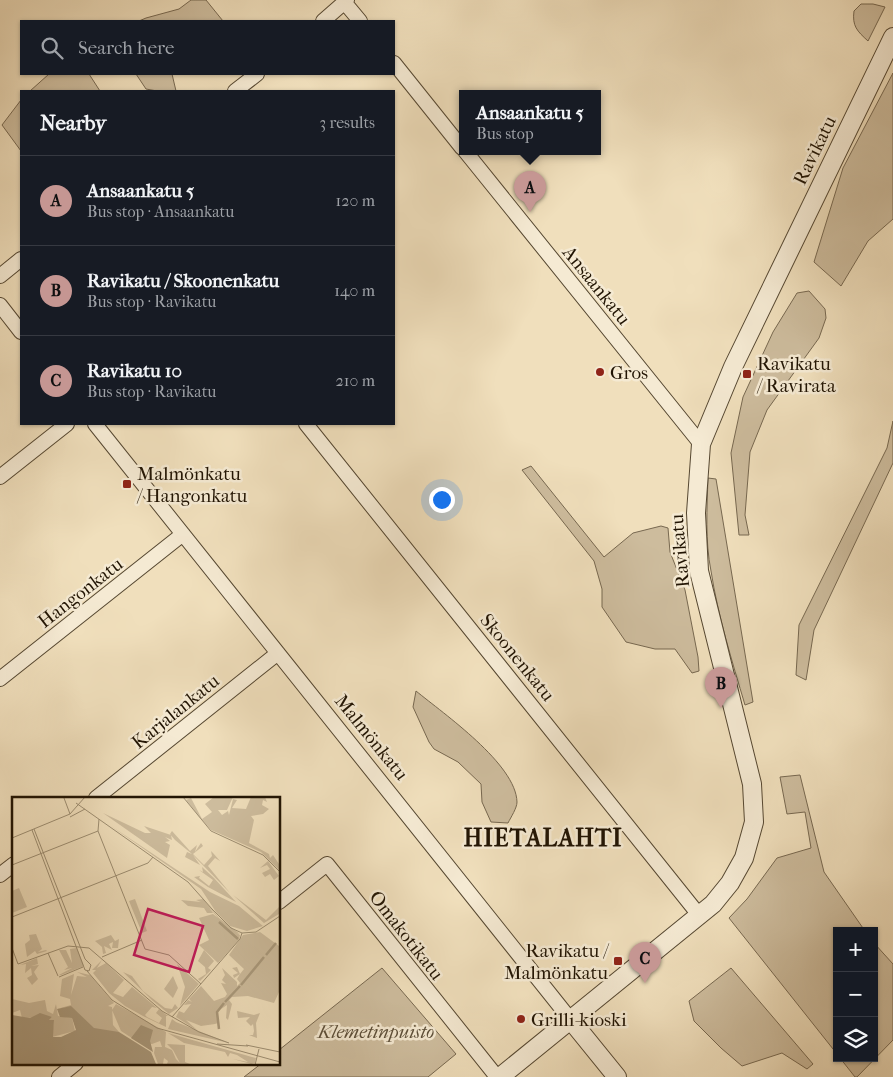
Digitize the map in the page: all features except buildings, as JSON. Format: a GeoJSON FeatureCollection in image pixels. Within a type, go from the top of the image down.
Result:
{"type":"FeatureCollection","features":[{"type":"Feature","properties":{"kind":"street"},"geometry":{"type":"LineString","coordinates":[[323,20],[346,1],[359,20]]}},
{"type":"Feature","properties":{"kind":"street","name":"Ravikatu"},"geometry":{"type":"LineString","coordinates":[[498,1077],[713,904],[730,883],[744,858],[754,822],[752,784],[699,572],[696,513],[701,444],[733,367],[893,37]]}},
{"type":"Feature","properties":{"kind":"street","name":"Ansaankatu"},"geometry":{"type":"LineString","coordinates":[[395,64],[459,144]]}},
{"type":"Feature","properties":{"kind":"street"},"geometry":{"type":"LineString","coordinates":[[236,90],[256,75]]}},
{"type":"Feature","properties":{"kind":"street","name":"Ansaankatu"},"geometry":{"type":"LineString","coordinates":[[468,155],[701,444]]}},
{"type":"Feature","properties":{"kind":"street"},"geometry":{"type":"LineString","coordinates":[[0,276],[20,261]]}},
{"type":"Feature","properties":{"kind":"street"},"geometry":{"type":"LineString","coordinates":[[0,305],[20,331]]}},
{"type":"Feature","properties":{"kind":"street"},"geometry":{"type":"LineString","coordinates":[[0,477],[66,425]]}},
{"type":"Feature","properties":{"kind":"street","name":"Malmönkatu"},"geometry":{"type":"LineString","coordinates":[[96,425],[617,1077]]}},
{"type":"Feature","properties":{"kind":"street","name":"Skoonenkatu"},"geometry":{"type":"LineString","coordinates":[[307,425],[699,915]]}},
{"type":"Feature","properties":{"kind":"street","name":"Hangonkatu"},"geometry":{"type":"LineString","coordinates":[[0,679],[183,534]]}},
{"type":"Feature","properties":{"kind":"street","name":"Karjalankatu"},"geometry":{"type":"LineString","coordinates":[[97,797],[278,653]]}},
{"type":"Feature","properties":{"kind":"street","name":"Omakotikatu"},"geometry":{"type":"LineString","coordinates":[[280,901],[327,864],[498,1077]]}},
{"type":"Feature","properties":{"kind":"street"},"geometry":{"type":"LineString","coordinates":[[0,875],[12,866]]}},
{"type":"Feature","properties":{"kind":"street"},"geometry":{"type":"LineString","coordinates":[[59,1077],[75,1064]]}},
{"type":"Feature","properties":{"kind":"green space"},"geometry":{"type":"Polygon","coordinates":[[[191,0],[206,0],[222,20],[141,20],[179,9],[191,0]]]}},
{"type":"Feature","properties":{"kind":"green space"},"geometry":{"type":"Polygon","coordinates":[[[861,4],[885,7],[868,41],[858,31],[854,21],[854,11],[861,4]]]}},
{"type":"Feature","properties":{"kind":"green space"},"geometry":{"type":"Polygon","coordinates":[[[893,73],[893,219],[868,241],[841,286],[814,262],[843,168],[893,73]]]}},
{"type":"Feature","properties":{"kind":"green space"},"geometry":{"type":"Polygon","coordinates":[[[48,75],[90,75],[99,90],[31,90],[48,75]]]}},
{"type":"Feature","properties":{"kind":"green space"},"geometry":{"type":"Polygon","coordinates":[[[137,75],[172,75],[176,90],[152,90],[146,89],[137,75]]]}},
{"type":"Feature","properties":{"kind":"green space"},"geometry":{"type":"Polygon","coordinates":[[[20,101],[20,150],[2,125],[20,101]]]}},
{"type":"Feature","properties":{"kind":"green space"},"geometry":{"type":"Polygon","coordinates":[[[809,291],[825,309],[826,318],[819,338],[767,410],[750,452],[745,515],[749,535],[739,535],[731,453],[743,397],[773,332],[797,293],[809,291]]]}},
{"type":"Feature","properties":{"kind":"green space"},"geometry":{"type":"Polygon","coordinates":[[[893,421],[893,463],[814,630],[806,680],[796,675],[799,625],[887,448],[893,421]]]}},
{"type":"Feature","properties":{"kind":"green space"},"geometry":{"type":"Polygon","coordinates":[[[531,466],[604,557],[633,533],[661,526],[668,528],[670,552],[685,590],[699,671],[692,673],[675,649],[655,649],[626,642],[602,607],[602,589],[594,561],[522,470],[531,466]]]}},
{"type":"Feature","properties":{"kind":"green space"},"geometry":{"type":"Polygon","coordinates":[[[708,478],[716,479],[753,702],[745,705],[721,622],[709,560],[707,524],[708,478]]]}},
{"type":"Feature","properties":{"kind":"green space"},"geometry":{"type":"Polygon","coordinates":[[[416,691],[477,741],[505,772],[514,787],[517,802],[508,823],[491,822],[482,802],[481,784],[458,762],[434,749],[429,742],[413,707],[416,691]]]}},
{"type":"Feature","properties":{"kind":"green space"},"geometry":{"type":"Polygon","coordinates":[[[800,775],[824,872],[862,927],[833,927],[833,1049],[729,918],[747,899],[777,858],[811,848],[805,812],[787,814],[780,777],[800,775]]]}},
{"type":"Feature","properties":{"kind":"green space"},"geometry":{"type":"Polygon","coordinates":[[[878,947],[893,964],[893,1040],[878,1055],[878,947]]]}},
{"type":"Feature","properties":{"kind":"green space","name":"Klemetinpuisto"},"geometry":{"type":"Polygon","coordinates":[[[382,968],[456,1054],[428,1077],[244,1077],[261,1064],[280,1064],[280,1049],[382,968]]]}},
{"type":"Feature","properties":{"kind":"green space"},"geometry":{"type":"Polygon","coordinates":[[[731,968],[813,1064],[807,1069],[782,1053],[742,1066],[694,1021],[689,1001],[731,968]]]}},
{"type":"Feature","properties":{"kind":"green space"},"geometry":{"type":"Polygon","coordinates":[[[843,1062],[872,1062],[857,1077],[843,1062]]]}},
{"type":"Feature","properties":{"kind":"place","name":"Ansaankatu 5"},"geometry":{"type":"Point","coordinates":[530,212]}},
{"type":"Feature","properties":{"kind":"place","name":"Gros"},"geometry":{"type":"Point","coordinates":[600,372]}},
{"type":"Feature","properties":{"kind":"place","name":"Ravikatu / Ravirata"},"geometry":{"type":"Point","coordinates":[747,374]}},
{"type":"Feature","properties":{"kind":"place","name":"Malmönkatu / Hangonkatu"},"geometry":{"type":"Point","coordinates":[127,484]}},
{"type":"Feature","properties":{"kind":"place","name":"Ravikatu / Skoonenkatu"},"geometry":{"type":"Point","coordinates":[721,708]}},
{"type":"Feature","properties":{"kind":"place","name":"Ravikatu / Malmönkatu"},"geometry":{"type":"Point","coordinates":[618,961]}},
{"type":"Feature","properties":{"kind":"place","name":"Ravikatu 10"},"geometry":{"type":"Point","coordinates":[645,983]}},
{"type":"Feature","properties":{"kind":"place","name":"Grilli-kioski"},"geometry":{"type":"Point","coordinates":[521,1019]}},
{"type":"Feature","properties":{"kind":"district","name":"HIETALAHTI"},"geometry":{"type":"Point","coordinates":[543,838]}}]}
